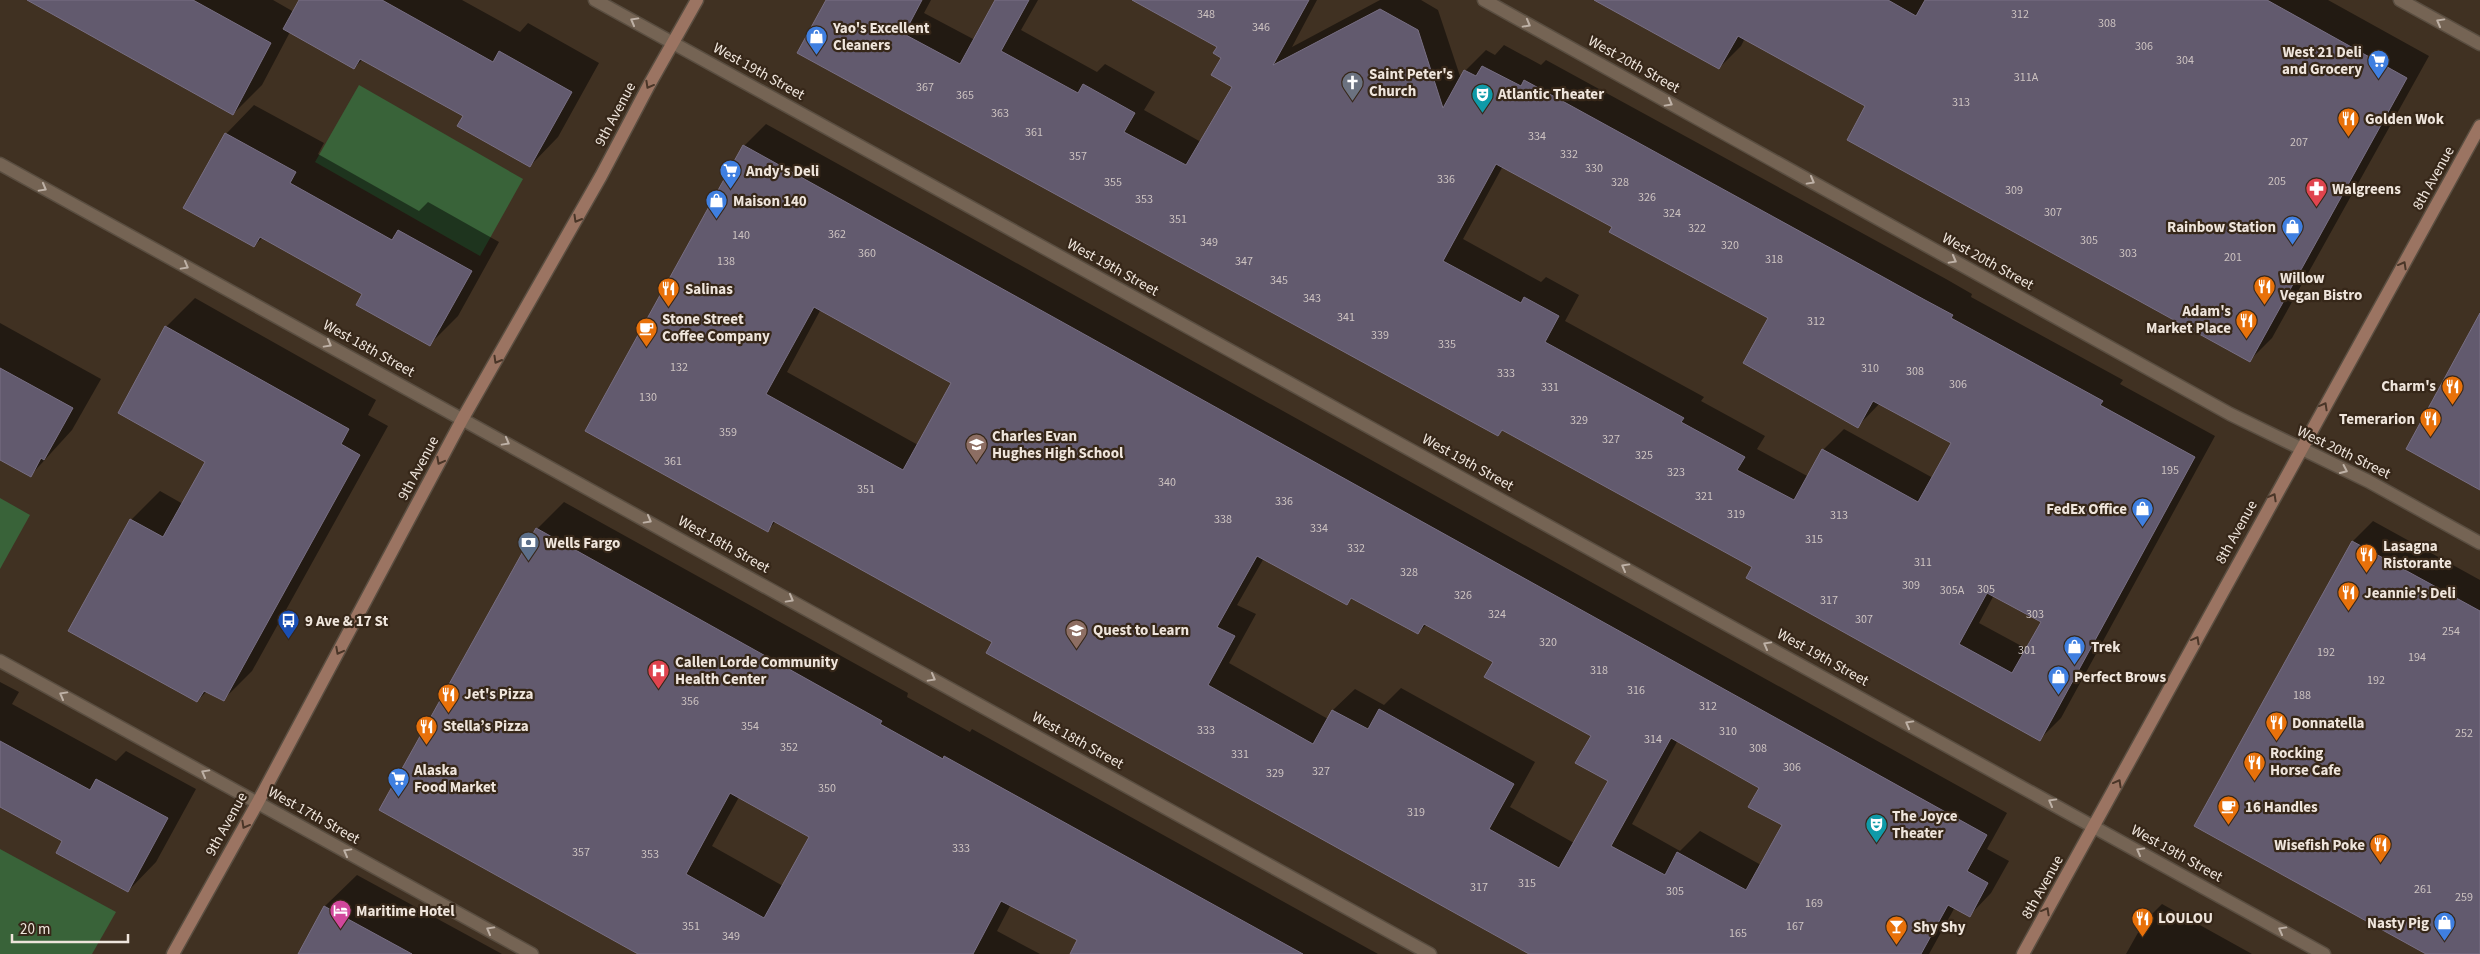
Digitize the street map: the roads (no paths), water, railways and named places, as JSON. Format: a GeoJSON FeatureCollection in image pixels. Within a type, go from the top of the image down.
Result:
{"type":"FeatureCollection","features":[{"type":"Feature","properties":{"kind":"main road","name":"9th Avenue"},"geometry":{"type":"LineString","coordinates":[[173,954],[258,802],[463,418],[601,176],[697,0]]}},
{"type":"Feature","properties":{"kind":"main road","name":"8th Avenue"},"geometry":{"type":"LineString","coordinates":[[2023,954],[2300,449],[2480,126]]}},
{"type":"Feature","properties":{"kind":"street","name":"West 19th Street"},"geometry":{"type":"LineString","coordinates":[[596,0],[2094,825],[2324,954]]}},
{"type":"Feature","properties":{"kind":"street","name":"West 20th Street"},"geometry":{"type":"LineString","coordinates":[[1484,0],[2230,414],[2368,481],[2480,543]]}},
{"type":"Feature","properties":{"kind":"street"},"geometry":{"type":"LineString","coordinates":[[2400,0],[2480,44]]}},
{"type":"Feature","properties":{"kind":"street","name":"West 18th Street"},"geometry":{"type":"LineString","coordinates":[[0,164],[463,418],[1430,954]]}},
{"type":"Feature","properties":{"kind":"street","name":"West 17th Street"},"geometry":{"type":"LineString","coordinates":[[0,661],[532,954]]}},
{"type":"Feature","properties":{"kind":"place","name":"Yao's Excellent Cleaners"},"geometry":{"type":"Point","coordinates":[817,56]}},
{"type":"Feature","properties":{"kind":"place","name":"West 21 Deli and Grocery"},"geometry":{"type":"Point","coordinates":[2378,80]}},
{"type":"Feature","properties":{"kind":"place","name":"Saint Peter's Church"},"geometry":{"type":"Point","coordinates":[1353,102]}},
{"type":"Feature","properties":{"kind":"place","name":"Atlantic Theater"},"geometry":{"type":"Point","coordinates":[1482,113]}},
{"type":"Feature","properties":{"kind":"place","name":"Golden Wok"},"geometry":{"type":"Point","coordinates":[2349,138]}},
{"type":"Feature","properties":{"kind":"place","name":"Andy's Deli"},"geometry":{"type":"Point","coordinates":[730,190]}},
{"type":"Feature","properties":{"kind":"place","name":"Walgreens"},"geometry":{"type":"Point","coordinates":[2316,208]}},
{"type":"Feature","properties":{"kind":"place","name":"Maison 140"},"geometry":{"type":"Point","coordinates":[717,220]}},
{"type":"Feature","properties":{"kind":"place","name":"Rainbow Station"},"geometry":{"type":"Point","coordinates":[2292,246]}},
{"type":"Feature","properties":{"kind":"place","name":"Willow Vegan Bistro"},"geometry":{"type":"Point","coordinates":[2264,306]}},
{"type":"Feature","properties":{"kind":"place","name":"Salinas"},"geometry":{"type":"Point","coordinates":[669,308]}},
{"type":"Feature","properties":{"kind":"place","name":"Adam's Market Place"},"geometry":{"type":"Point","coordinates":[2247,339]}},
{"type":"Feature","properties":{"kind":"place","name":"Stone Street Coffee Company"},"geometry":{"type":"Point","coordinates":[646,347]}},
{"type":"Feature","properties":{"kind":"place","name":"Charm's"},"geometry":{"type":"Point","coordinates":[2452,405]}},
{"type":"Feature","properties":{"kind":"place","name":"Temerarion"},"geometry":{"type":"Point","coordinates":[2431,438]}},
{"type":"Feature","properties":{"kind":"place","name":"Charles Evan Hughes High School"},"geometry":{"type":"Point","coordinates":[976,464]}},
{"type":"Feature","properties":{"kind":"place","name":"FedEx Office"},"geometry":{"type":"Point","coordinates":[2143,528]}},
{"type":"Feature","properties":{"kind":"place","name":"Wells Fargo"},"geometry":{"type":"Point","coordinates":[529,562]}},
{"type":"Feature","properties":{"kind":"place","name":"Lasagna Ristorante"},"geometry":{"type":"Point","coordinates":[2367,574]}},
{"type":"Feature","properties":{"kind":"place","name":"Jeannie's Deli"},"geometry":{"type":"Point","coordinates":[2348,612]}},
{"type":"Feature","properties":{"kind":"place","name":"9 Ave & 17 St"},"geometry":{"type":"Point","coordinates":[289,640]}},
{"type":"Feature","properties":{"kind":"place","name":"Quest to Learn"},"geometry":{"type":"Point","coordinates":[1077,649]}},
{"type":"Feature","properties":{"kind":"place","name":"Trek"},"geometry":{"type":"Point","coordinates":[2075,666]}},
{"type":"Feature","properties":{"kind":"place","name":"Callen Lorde Community Health Center"},"geometry":{"type":"Point","coordinates":[659,690]}},
{"type":"Feature","properties":{"kind":"place","name":"Perfect Brows"},"geometry":{"type":"Point","coordinates":[2058,696]}},
{"type":"Feature","properties":{"kind":"place","name":"Jet's Pizza"},"geometry":{"type":"Point","coordinates":[448,713]}},
{"type":"Feature","properties":{"kind":"place","name":"Donnatella"},"geometry":{"type":"Point","coordinates":[2276,742]}},
{"type":"Feature","properties":{"kind":"place","name":"Stella’s Pizza"},"geometry":{"type":"Point","coordinates":[427,745]}},
{"type":"Feature","properties":{"kind":"place","name":"Rocking Horse Cafe"},"geometry":{"type":"Point","coordinates":[2254,781]}},
{"type":"Feature","properties":{"kind":"place","name":"Alaska Food Market"},"geometry":{"type":"Point","coordinates":[398,798]}},
{"type":"Feature","properties":{"kind":"place","name":"16 Handles"},"geometry":{"type":"Point","coordinates":[2229,826]}},
{"type":"Feature","properties":{"kind":"place","name":"The Joyce Theater"},"geometry":{"type":"Point","coordinates":[1876,844]}},
{"type":"Feature","properties":{"kind":"place","name":"Wisefish Poke"},"geometry":{"type":"Point","coordinates":[2381,864]}},
{"type":"Feature","properties":{"kind":"place","name":"Maritime Hotel"},"geometry":{"type":"Point","coordinates":[340,930]}},
{"type":"Feature","properties":{"kind":"place","name":"LOULOU"},"geometry":{"type":"Point","coordinates":[2142,937]}},
{"type":"Feature","properties":{"kind":"place","name":"Nasty Pig"},"geometry":{"type":"Point","coordinates":[2445,942]}},
{"type":"Feature","properties":{"kind":"place","name":"Shy Shy"},"geometry":{"type":"Point","coordinates":[1897,946]}}]}
